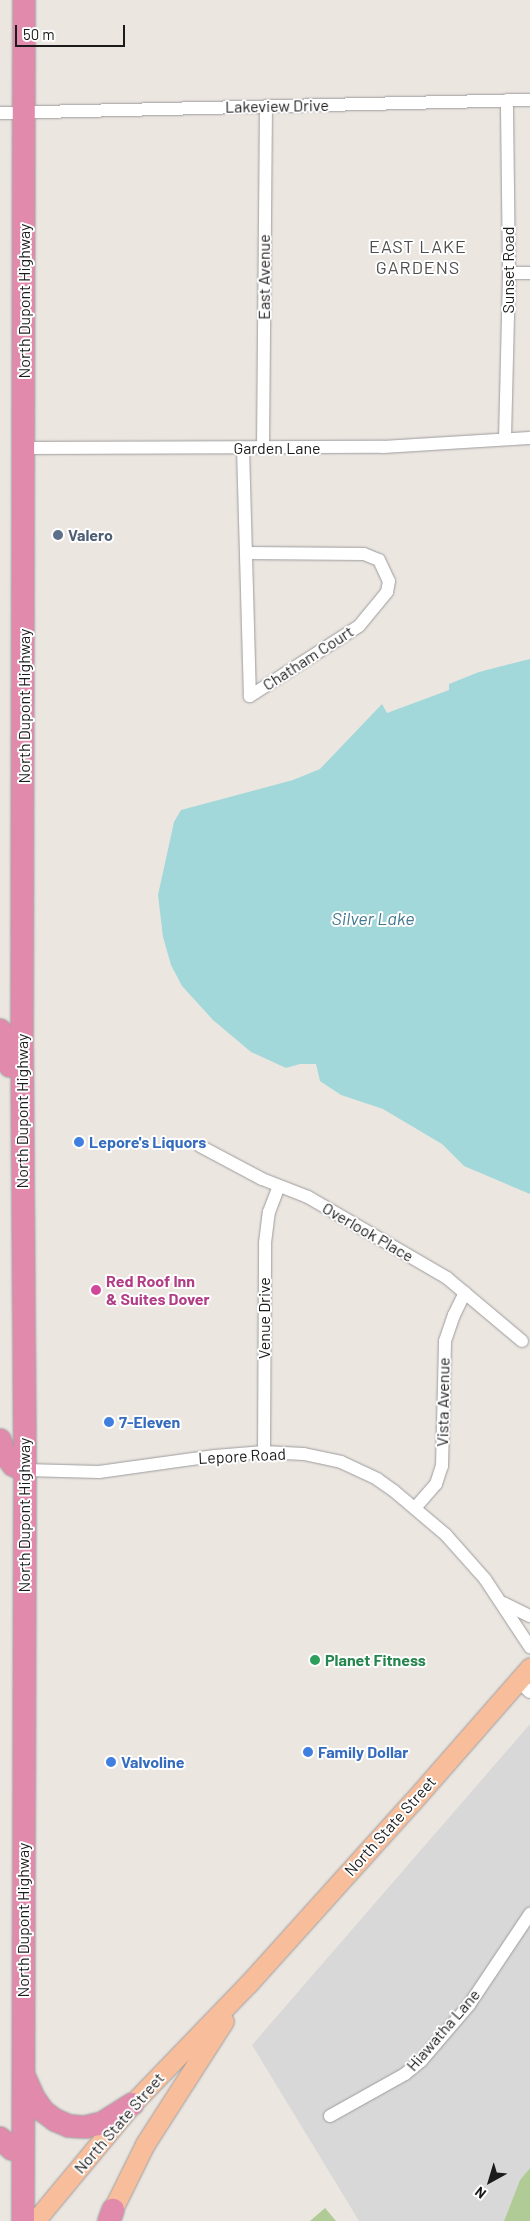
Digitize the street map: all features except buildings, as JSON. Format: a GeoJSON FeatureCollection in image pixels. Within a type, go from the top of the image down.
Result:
{"type":"FeatureCollection","features":[{"type":"Feature","properties":{"kind":"highway","name":"North Dupont Highway"},"geometry":{"type":"LineString","coordinates":[[23,2221],[25,1470],[22,1132],[24,0]]}},
{"type":"Feature","properties":{"kind":"highway"},"geometry":{"type":"LineString","coordinates":[[0,1030],[10,1044],[10,1106],[22,1132]]}},
{"type":"Feature","properties":{"kind":"highway"},"geometry":{"type":"LineString","coordinates":[[0,1440],[4,1453],[13,1465],[25,1470]]}},
{"type":"Feature","properties":{"kind":"highway"},"geometry":{"type":"LineString","coordinates":[[23,2074],[34,2098],[43,2111],[55,2120],[69,2126],[85,2127],[102,2123],[132,2104]]}},
{"type":"Feature","properties":{"kind":"highway"},"geometry":{"type":"LineString","coordinates":[[0,2138],[12,2149],[23,2150]]}},
{"type":"Feature","properties":{"kind":"main road","name":"North State Street"},"geometry":{"type":"LineString","coordinates":[[35,2221],[132,2104],[248,1984],[524,1686],[530,1667]]}},
{"type":"Feature","properties":{"kind":"main road","name":"North State Street"},"geometry":{"type":"LineString","coordinates":[[110,2217],[145,2144],[248,1984]]}},
{"type":"Feature","properties":{"kind":"street","name":"Sunset Road"},"geometry":{"type":"LineString","coordinates":[[505,439],[509,273],[507,100]]}},
{"type":"Feature","properties":{"kind":"street","name":"Lakeview Drive"},"geometry":{"type":"LineString","coordinates":[[0,113],[530,100]]}},
{"type":"Feature","properties":{"kind":"street","name":"East Avenue"},"geometry":{"type":"LineString","coordinates":[[263,448],[266,106]]}},
{"type":"Feature","properties":{"kind":"street"},"geometry":{"type":"LineString","coordinates":[[509,273],[530,273]]}},
{"type":"Feature","properties":{"kind":"street","name":"Garden Lane"},"geometry":{"type":"LineString","coordinates":[[24,448],[383,447],[530,438]]}},
{"type":"Feature","properties":{"kind":"street","name":"Chatham Court"},"geometry":{"type":"LineString","coordinates":[[243,448],[250,696],[359,626],[387,592],[389,581],[379,560],[364,554],[247,553]]}},
{"type":"Feature","properties":{"kind":"street","name":"Overlook Place"},"geometry":{"type":"LineString","coordinates":[[200,1146],[245,1171],[308,1197],[447,1278],[466,1292],[522,1341]]}},
{"type":"Feature","properties":{"kind":"street","name":"Venue Drive"},"geometry":{"type":"LineString","coordinates":[[264,1452],[265,1243],[269,1212],[279,1186]]}},
{"type":"Feature","properties":{"kind":"street","name":"Vista Avenue"},"geometry":{"type":"LineString","coordinates":[[415,1508],[436,1484],[442,1466],[445,1341],[454,1315],[466,1292]]}},
{"type":"Feature","properties":{"kind":"street","name":"Lepore Road"},"geometry":{"type":"LineString","coordinates":[[25,1470],[99,1472],[215,1456],[264,1452],[304,1454],[341,1462],[377,1479],[415,1508],[467,1558],[502,1602],[530,1646]]}},
{"type":"Feature","properties":{"kind":"street"},"geometry":{"type":"LineString","coordinates":[[502,1602],[530,1616]]}},
{"type":"Feature","properties":{"kind":"street","name":"Hiawatha Lane"},"geometry":{"type":"LineString","coordinates":[[330,2116],[405,2074],[421,2061],[469,2005],[530,1914]]}},
{"type":"Feature","properties":{"kind":"shaded area"},"geometry":{"type":"Polygon","coordinates":[[[530,1724],[530,2168],[520,2180],[504,2221],[359,2221],[252,2045],[530,1724]]]}},
{"type":"Feature","properties":{"kind":"green space"},"geometry":{"type":"Polygon","coordinates":[[[530,2168],[530,2221],[504,2221],[520,2180],[530,2168]]]}},
{"type":"Feature","properties":{"kind":"green space"},"geometry":{"type":"Polygon","coordinates":[[[325,2208],[336,2221],[310,2221],[325,2208]]]}},
{"type":"Feature","properties":{"kind":"water","name":"Silver Lake"},"geometry":{"type":"Polygon","coordinates":[[[530,659],[530,1194],[464,1166],[442,1144],[383,1109],[341,1095],[320,1081],[316,1064],[300,1064],[286,1068],[251,1052],[213,1020],[182,986],[171,965],[163,937],[158,895],[174,822],[181,810],[293,780],[320,769],[382,704],[387,713],[449,690],[449,684],[479,672],[530,659]]]}},
{"type":"Feature","properties":{"kind":"place","name":"Valero"},"geometry":{"type":"Point","coordinates":[58,535]}},
{"type":"Feature","properties":{"kind":"place","name":"Lepore's Liquors"},"geometry":{"type":"Point","coordinates":[79,1142]}},
{"type":"Feature","properties":{"kind":"place","name":"Red Roof Inn & Suites Dover"},"geometry":{"type":"Point","coordinates":[96,1290]}},
{"type":"Feature","properties":{"kind":"place","name":"7-Eleven"},"geometry":{"type":"Point","coordinates":[109,1422]}},
{"type":"Feature","properties":{"kind":"place","name":"Planet Fitness"},"geometry":{"type":"Point","coordinates":[315,1660]}},
{"type":"Feature","properties":{"kind":"place","name":"Family Dollar"},"geometry":{"type":"Point","coordinates":[308,1752]}},
{"type":"Feature","properties":{"kind":"place","name":"Valvoline"},"geometry":{"type":"Point","coordinates":[111,1762]}},
{"type":"Feature","properties":{"kind":"district","name":"EAST LAKE GARDENS"},"geometry":{"type":"Point","coordinates":[418,257]}}]}
